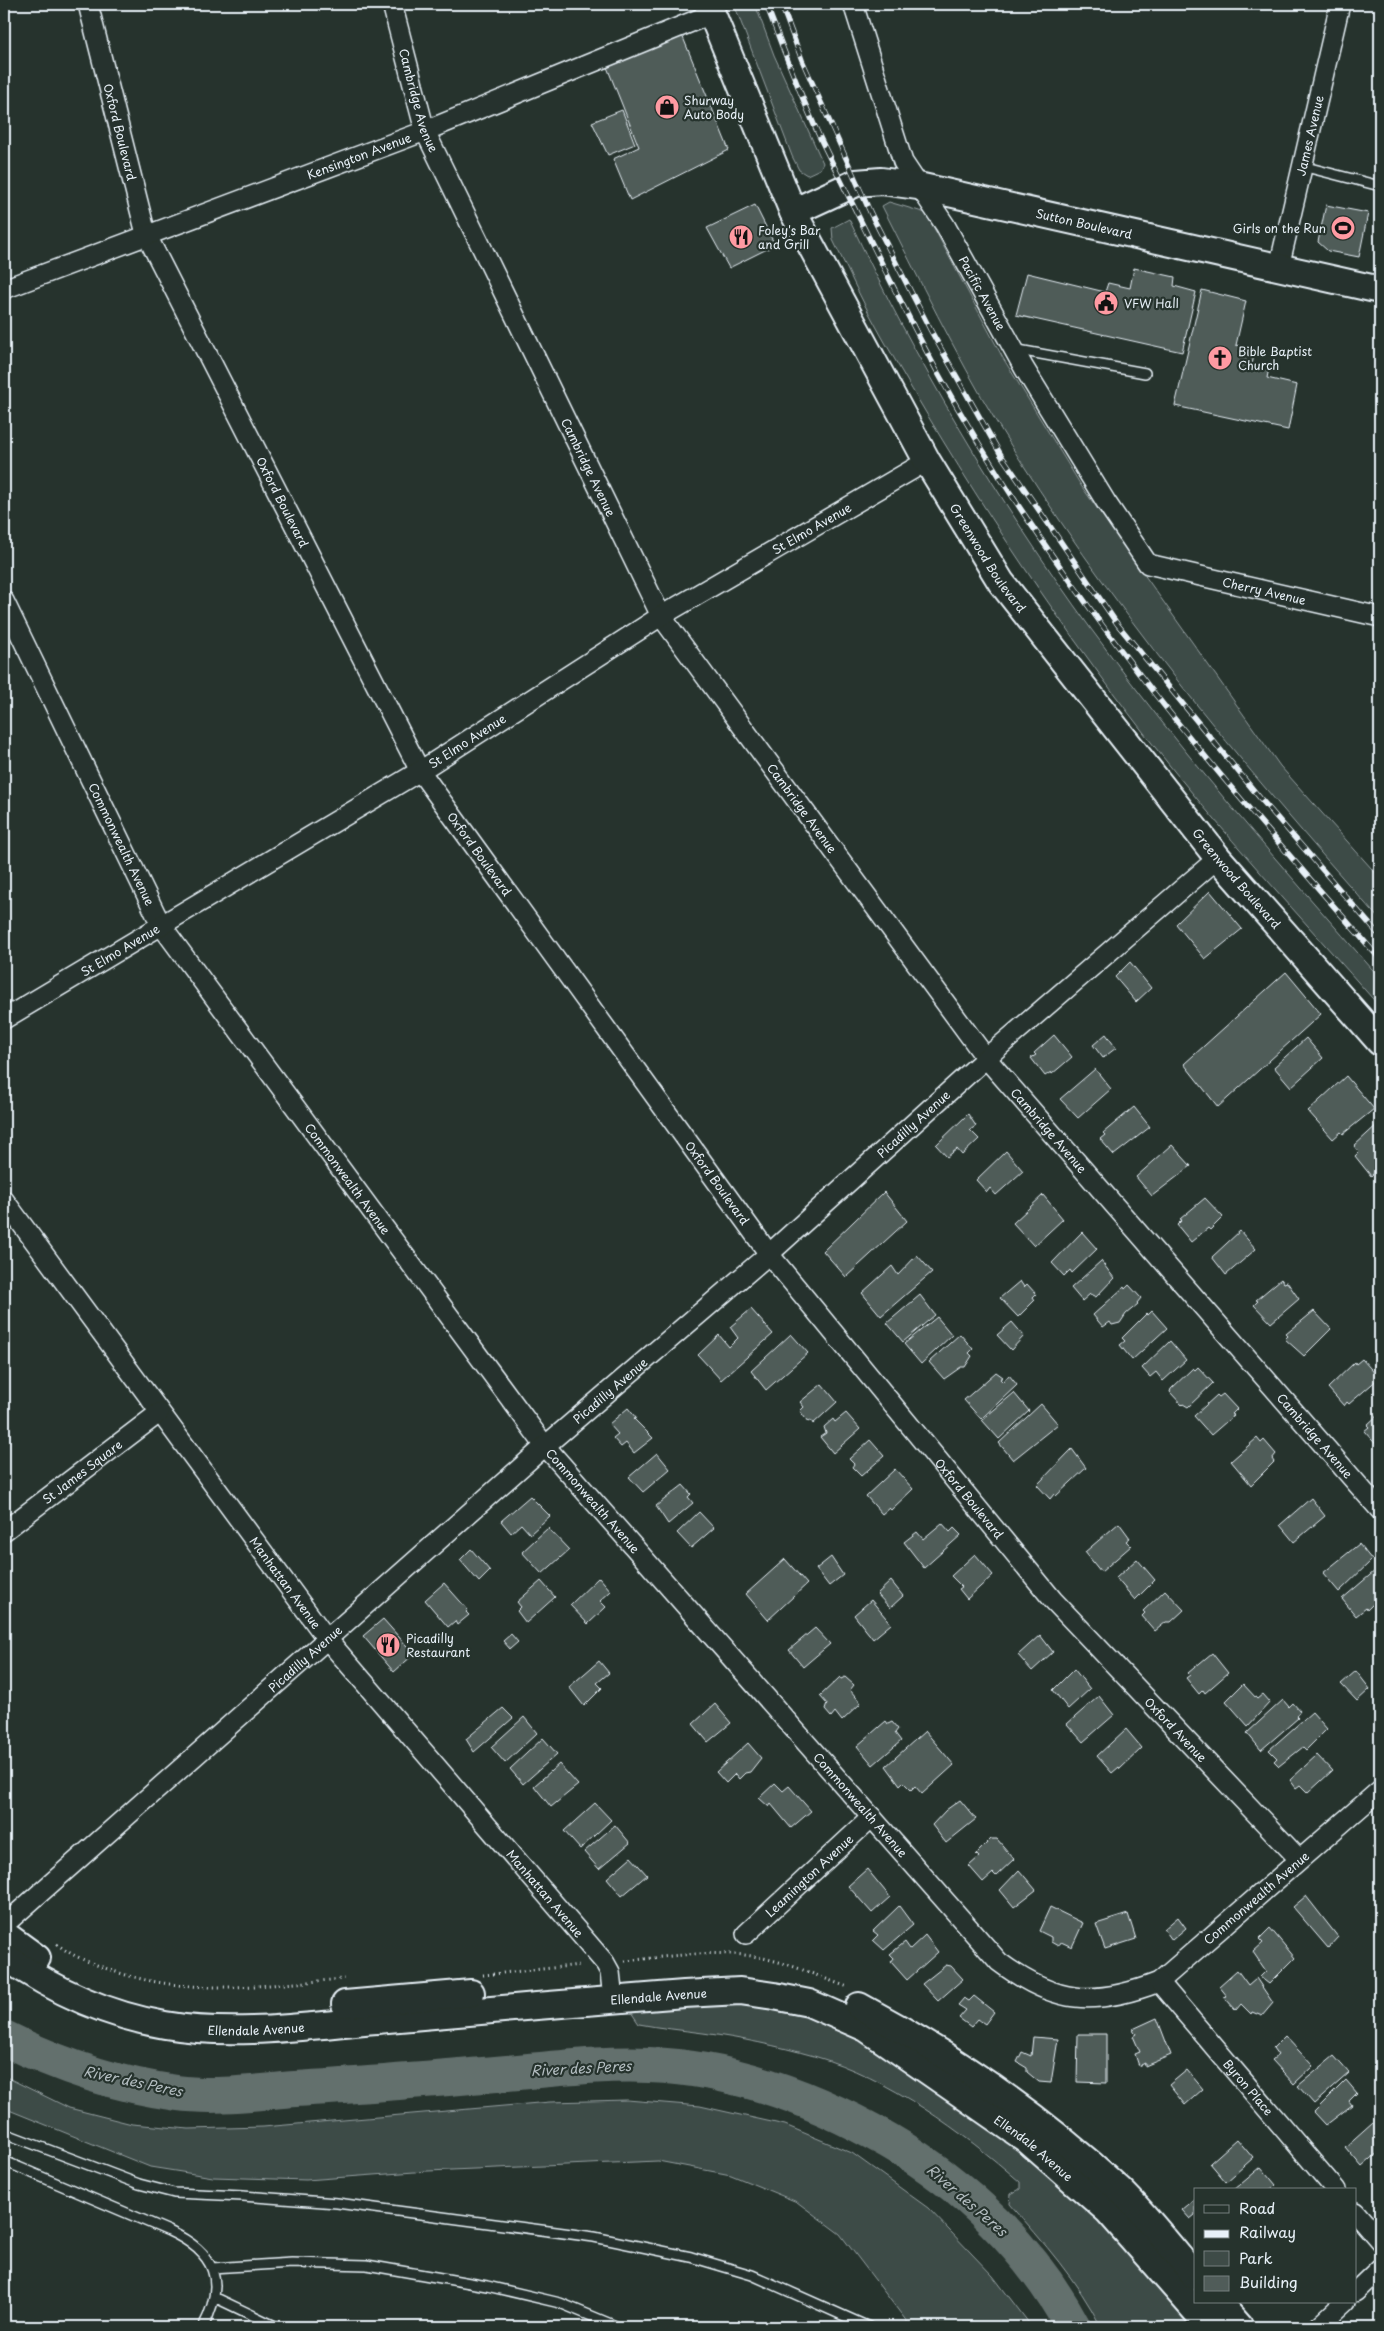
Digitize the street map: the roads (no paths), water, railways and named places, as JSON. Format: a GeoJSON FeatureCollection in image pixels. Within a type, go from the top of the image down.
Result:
{"type":"FeatureCollection","features":[{"type":"Feature","properties":{"kind":"main road","name":"Greenwood Boulevard"},"geometry":{"type":"LineString","coordinates":[[709,9],[793,212],[927,461],[1001,582],[1218,858],[1380,1042]]}},
{"type":"Feature","properties":{"kind":"main road","name":"Sutton Boulevard"},"geometry":{"type":"LineString","coordinates":[[793,212],[856,183],[881,181],[918,186],[1380,290]]}},
{"type":"Feature","properties":{"kind":"main road","name":"Ellendale Avenue"},"geometry":{"type":"LineString","coordinates":[[4,1934],[38,1958],[94,1987],[128,1999],[164,2007],[220,2013],[612,1991],[740,1991],[809,2003],[866,2028],[1026,2139],[1108,2211],[1210,2327]]}},
{"type":"Feature","properties":{"kind":"main road","name":"Ellendale Avenue"},"geometry":{"type":"LineString","coordinates":[[4,1956],[37,1978],[85,2002],[139,2019],[166,2025],[200,2029],[276,2028],[612,1991],[738,1974],[769,1977],[798,1984],[852,2002],[898,2027],[1039,2120],[1121,2192],[1194,2275]]}},
{"type":"Feature","properties":{"kind":"main road"},"geometry":{"type":"LineString","coordinates":[[1220,2304],[1240,2327]]}},
{"type":"Feature","properties":{"kind":"street","name":"Oxford Boulevard"},"geometry":{"type":"LineString","coordinates":[[88,4],[146,234],[420,771],[769,1254],[1054,1600]]}},
{"type":"Feature","properties":{"kind":"street","name":"Cambridge Avenue"},"geometry":{"type":"LineString","coordinates":[[392,4],[425,131],[660,616],[986,1058],[1380,1510]]}},
{"type":"Feature","properties":{"kind":"street","name":"Pacific Avenue"},"geometry":{"type":"LineString","coordinates":[[853,4],[903,162],[945,225],[1013,348],[1106,502],[1148,564]]}},
{"type":"Feature","properties":{"kind":"street","name":"James Avenue"},"geometry":{"type":"LineString","coordinates":[[1279,267],[1340,4]]}},
{"type":"Feature","properties":{"kind":"street","name":"Kensington Avenue"},"geometry":{"type":"LineString","coordinates":[[4,289],[146,234],[425,131],[709,9]]}},
{"type":"Feature","properties":{"kind":"street","name":"St Elmo Avenue"},"geometry":{"type":"LineString","coordinates":[[4,1019],[420,771],[660,616],[927,461]]}},
{"type":"Feature","properties":{"kind":"street","name":"Cherry Avenue"},"geometry":{"type":"LineString","coordinates":[[1148,564],[1380,617]]}},
{"type":"Feature","properties":{"kind":"street","name":"Commonwealth Avenue"},"geometry":{"type":"LineString","coordinates":[[4,601],[161,925],[546,1446],[999,1962],[1023,1980],[1047,1992],[1093,1999],[1122,1995],[1160,1982],[1380,1790]]}},
{"type":"Feature","properties":{"kind":"street","name":"Picadilly Avenue"},"geometry":{"type":"LineString","coordinates":[[4,1925],[546,1446],[769,1254],[986,1058],[1218,858]]}},
{"type":"Feature","properties":{"kind":"street","name":"Manhattan Avenue"},"geometry":{"type":"LineString","coordinates":[[4,1200],[327,1639],[605,1963],[612,1991]]}},
{"type":"Feature","properties":{"kind":"street","name":"St James Square"},"geometry":{"type":"LineString","coordinates":[[4,1531],[159,1413]]}},
{"type":"Feature","properties":{"kind":"street","name":"Oxford Avenue"},"geometry":{"type":"LineString","coordinates":[[1054,1600],[1299,1859]]}},
{"type":"Feature","properties":{"kind":"street","name":"Leamington Avenue"},"geometry":{"type":"LineString","coordinates":[[746,1934],[872,1817]]}},
{"type":"Feature","properties":{"kind":"street","name":"Byron Place"},"geometry":{"type":"LineString","coordinates":[[1160,1982],[1334,2188]]}},
{"type":"Feature","properties":{"kind":"street"},"geometry":{"type":"LineString","coordinates":[[1356,2213],[1380,2241]]}},
{"type":"Feature","properties":{"kind":"street"},"geometry":{"type":"LineString","coordinates":[[1356,2291],[1380,2268]]}},
{"type":"Feature","properties":{"kind":"street"},"geometry":{"type":"LineString","coordinates":[[1318,2327],[1342,2304]]}},
{"type":"Feature","properties":{"kind":"lane"},"geometry":{"type":"LineString","coordinates":[[1302,166],[1380,186]]}},
{"type":"Feature","properties":{"kind":"lane"},"geometry":{"type":"LineString","coordinates":[[1013,348],[1145,373]]}},
{"type":"Feature","properties":{"kind":"lane"},"geometry":{"type":"LineString","coordinates":[[4,2133],[139,2184],[174,2193],[337,2203],[594,2237],[691,2257],[752,2276],[870,2327]]}},
{"type":"Feature","properties":{"kind":"lane"},"geometry":{"type":"LineString","coordinates":[[4,2162],[188,2239],[202,2250],[212,2268],[214,2298],[203,2327]]}},
{"type":"Feature","properties":{"kind":"lane"},"geometry":{"type":"LineString","coordinates":[[212,2268],[292,2263],[367,2265],[487,2286],[560,2304],[618,2327]]}},
{"type":"Feature","properties":{"kind":"lane"},"geometry":{"type":"LineString","coordinates":[[214,2298],[276,2327]]}},
{"type":"Feature","properties":{"kind":"waterway","name":"River des Peres"},"geometry":{"type":"LineString","coordinates":[[4,2038],[45,2057],[88,2073],[132,2085],[177,2093],[207,2095],[614,2065],[681,2067],[743,2079],[774,2088],[833,2112],[889,2141],[944,2177],[994,2221],[1017,2246],[1038,2272],[1073,2327]]}},
{"type":"Feature","properties":{"kind":"railway"},"geometry":{"type":"LineString","coordinates":[[766,4],[814,125],[879,258],[938,373],[969,428],[1003,481],[1074,586],[1146,683],[1222,777],[1380,959]]}},
{"type":"Feature","properties":{"kind":"railway"},"geometry":{"type":"LineString","coordinates":[[781,4],[802,60],[871,214],[931,331],[1001,455],[1118,625],[1260,798],[1380,936]]}},
{"type":"Feature","properties":{"kind":"place","name":"Shurway Auto Body"},"geometry":{"type":"Point","coordinates":[667,107]}},
{"type":"Feature","properties":{"kind":"place","name":"Girls on the Run"},"geometry":{"type":"Point","coordinates":[1343,228]}},
{"type":"Feature","properties":{"kind":"place","name":"Foley's Bar and Grill"},"geometry":{"type":"Point","coordinates":[741,237]}},
{"type":"Feature","properties":{"kind":"place","name":"VFW Hall"},"geometry":{"type":"Point","coordinates":[1106,303]}},
{"type":"Feature","properties":{"kind":"place","name":"Bible Baptist Church"},"geometry":{"type":"Point","coordinates":[1220,358]}},
{"type":"Feature","properties":{"kind":"place","name":"Picadilly Restaurant"},"geometry":{"type":"Point","coordinates":[388,1645]}}]}
